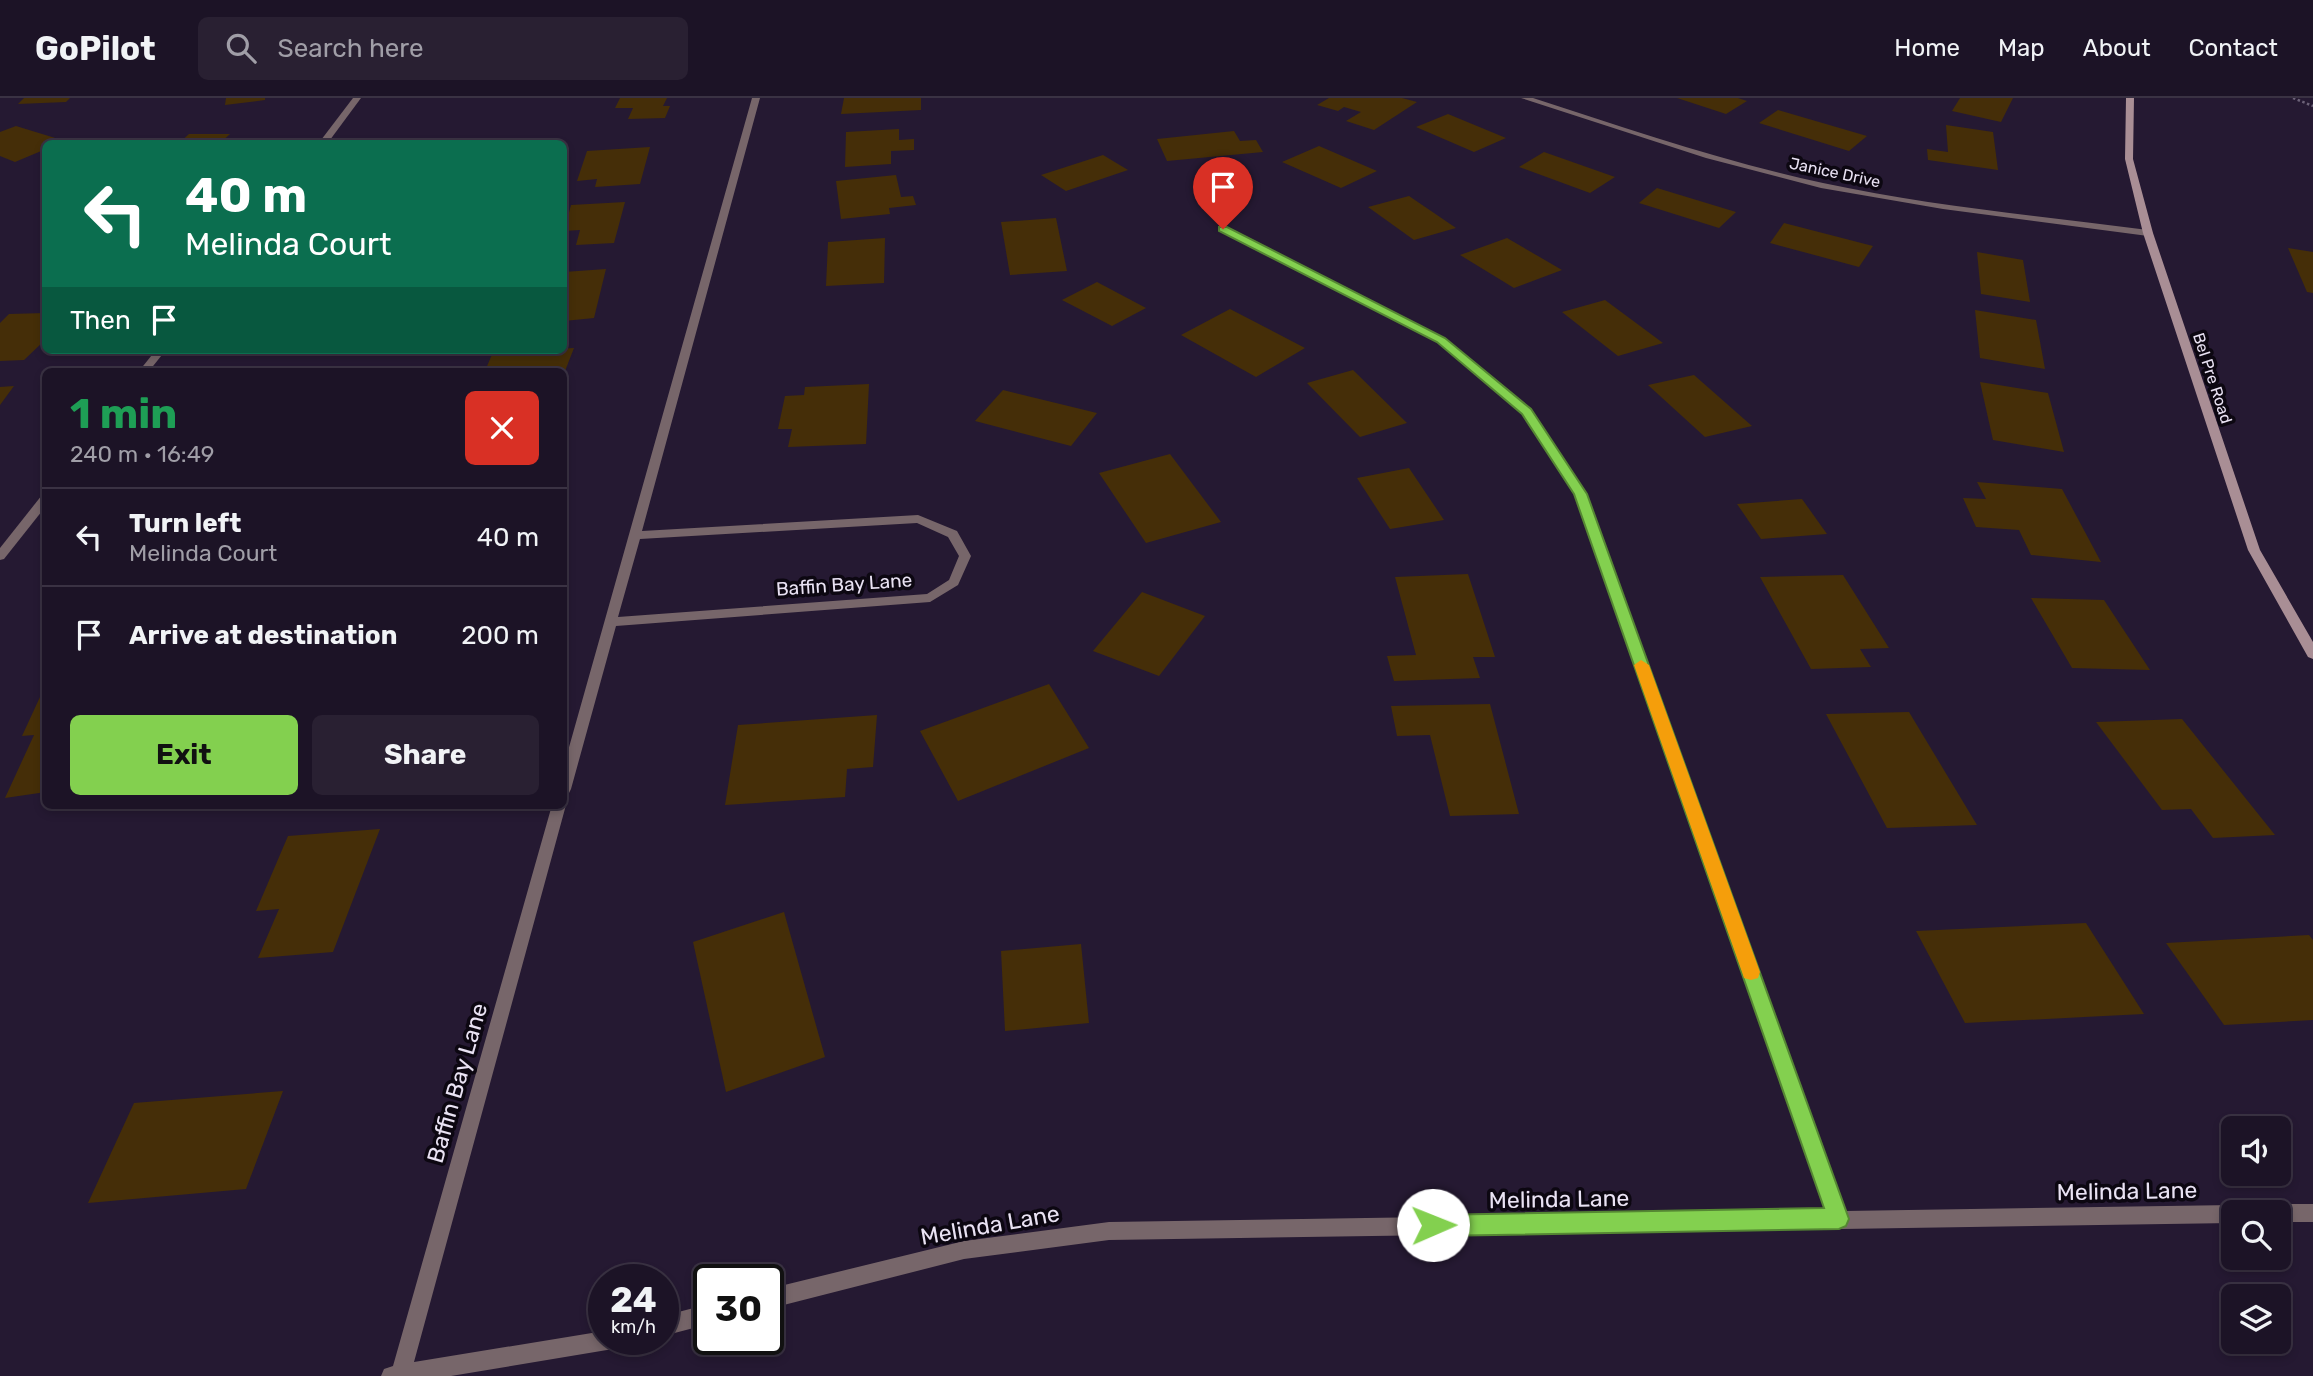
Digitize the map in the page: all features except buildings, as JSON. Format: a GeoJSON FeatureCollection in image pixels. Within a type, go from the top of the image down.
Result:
{"type":"FeatureCollection","features":[{"type":"Feature","properties":{"kind":"main road","name":"Bel Pre Road"},"geometry":{"type":"LineString","coordinates":[[2130,98],[2129,159],[2148,233],[2254,551],[2313,654]]}},
{"type":"Feature","properties":{"kind":"street"},"geometry":{"type":"LineString","coordinates":[[325,140],[357,98]]}},
{"type":"Feature","properties":{"kind":"street"},"geometry":{"type":"LineString","coordinates":[[567,778],[756,98]]}},
{"type":"Feature","properties":{"kind":"street","name":"Janice Drive"},"geometry":{"type":"LineString","coordinates":[[1525,98],[1715,158],[1822,186],[1904,200],[2148,233]]}},
{"type":"Feature","properties":{"kind":"street"},"geometry":{"type":"LineString","coordinates":[[1223,229],[1441,340],[1526,412],[1581,494],[1839,1219]]}},
{"type":"Feature","properties":{"kind":"street"},"geometry":{"type":"LineString","coordinates":[[146,368],[158,354]]}},
{"type":"Feature","properties":{"kind":"street"},"geometry":{"type":"LineString","coordinates":[[0,556],[42,503]]}},
{"type":"Feature","properties":{"kind":"street","name":"Baffin Bay Lane"},"geometry":{"type":"LineString","coordinates":[[610,622],[930,598],[954,582],[965,556],[953,534],[918,519],[635,535]]}},
{"type":"Feature","properties":{"kind":"street","name":"Baffin Bay Lane"},"geometry":{"type":"LineString","coordinates":[[396,1375],[558,809]]}},
{"type":"Feature","properties":{"kind":"street"},"geometry":{"type":"LineString","coordinates":[[2291,1213],[2313,1213]]}},
{"type":"Feature","properties":{"kind":"street","name":"Melinda Lane"},"geometry":{"type":"LineString","coordinates":[[784,1295],[964,1250],[1109,1231],[2221,1214]]}},
{"type":"Feature","properties":{"kind":"street"},"geometry":{"type":"LineString","coordinates":[[396,1375],[588,1343]]}},
{"type":"Feature","properties":{"kind":"path"},"geometry":{"type":"LineString","coordinates":[[2293,98],[2313,106]]}},
{"type":"Feature","properties":{"kind":"slow traffic"},"geometry":{"type":"LineString","coordinates":[[1641,665],[1751,972]]}},
{"type":"Feature","properties":{"kind":"route"},"geometry":{"type":"LineString","coordinates":[[1223,229],[1441,340],[1526,412],[1581,494],[1839,1219],[1433,1225]]}}]}
